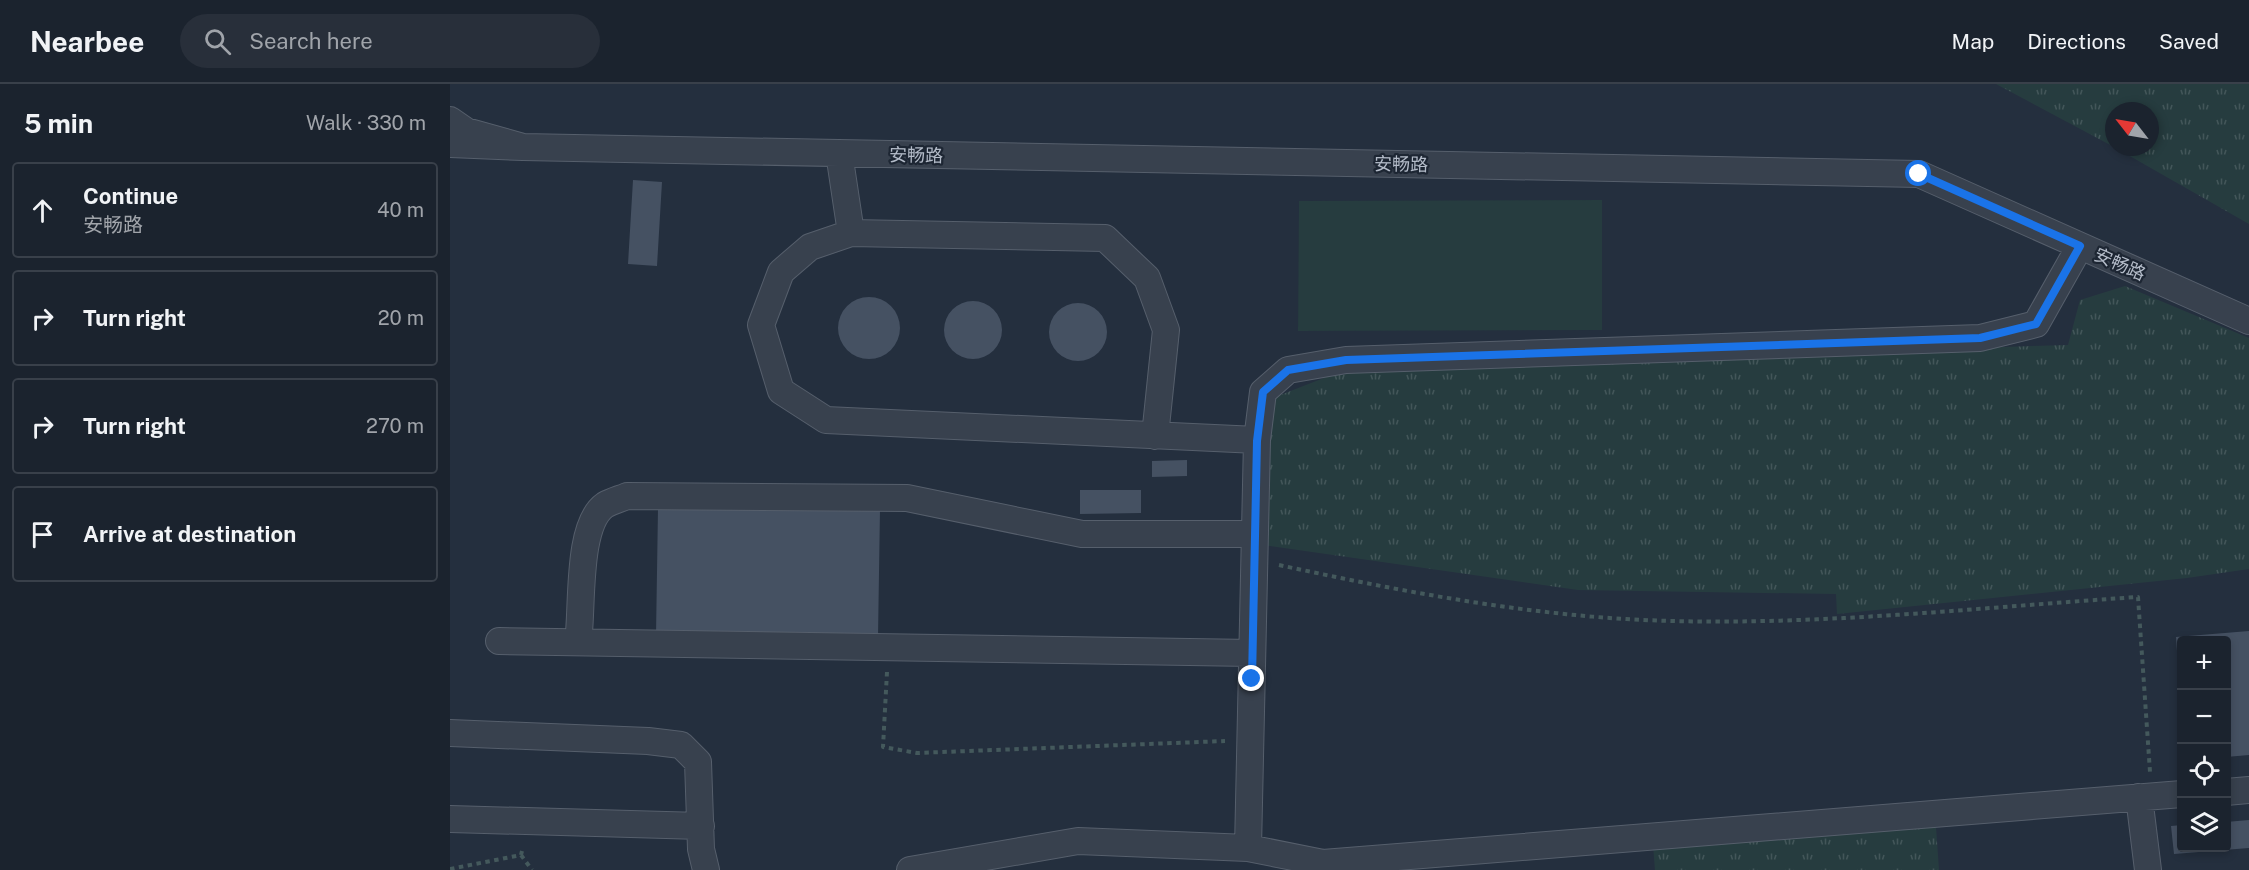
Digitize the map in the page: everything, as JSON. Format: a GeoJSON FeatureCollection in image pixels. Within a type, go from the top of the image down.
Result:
{"type":"FeatureCollection","features":[{"type":"Feature","properties":{"kind":"street"},"geometry":{"type":"LineString","coordinates":[[450,120],[466,131],[523,147]]}},
{"type":"Feature","properties":{"kind":"street"},"geometry":{"type":"LineString","coordinates":[[450,144],[523,147]]}},
{"type":"Feature","properties":{"kind":"street","name":"安畅路"},"geometry":{"type":"LineString","coordinates":[[523,147],[1919,174],[2249,321]]}},
{"type":"Feature","properties":{"kind":"street"},"geometry":{"type":"LineString","coordinates":[[839,153],[851,232]]}},
{"type":"Feature","properties":{"kind":"street"},"geometry":{"type":"LineString","coordinates":[[1155,436],[1166,330],[1146,278],[1105,238],[851,232],[810,247],[781,272],[761,325],[781,391],[826,420],[1257,441]]}},
{"type":"Feature","properties":{"kind":"street"},"geometry":{"type":"LineString","coordinates":[[1248,848],[1257,441],[1263,392],[1288,370],[1346,360],[1980,338],[2036,324],[2080,246]]}},
{"type":"Feature","properties":{"kind":"street"},"geometry":{"type":"LineString","coordinates":[[578,642],[585,546],[593,521],[603,506],[627,496],[907,498],[1082,534],[1255,534]]}},
{"type":"Feature","properties":{"kind":"street"},"geometry":{"type":"LineString","coordinates":[[499,640],[1252,653]]}},
{"type":"Feature","properties":{"kind":"street"},"geometry":{"type":"LineString","coordinates":[[450,733],[648,741],[681,745],[698,762],[701,849],[706,870]]}},
{"type":"Feature","properties":{"kind":"street"},"geometry":{"type":"LineString","coordinates":[[2231,792],[2249,790]]}},
{"type":"Feature","properties":{"kind":"street"},"geometry":{"type":"LineString","coordinates":[[910,870],[1078,842],[1248,848],[1323,863],[2177,794]]}},
{"type":"Feature","properties":{"kind":"street"},"geometry":{"type":"LineString","coordinates":[[2145,797],[2148,870]]}},
{"type":"Feature","properties":{"kind":"street"},"geometry":{"type":"LineString","coordinates":[[450,819],[701,826]]}},
{"type":"Feature","properties":{"kind":"path"},"geometry":{"type":"LineString","coordinates":[[1254,560],[1427,595],[1538,611],[1672,621],[1832,618],[2138,597],[2145,797]]}},
{"type":"Feature","properties":{"kind":"path"},"geometry":{"type":"LineString","coordinates":[[889,647],[883,747],[917,753],[1250,739]]}},
{"type":"Feature","properties":{"kind":"path"},"geometry":{"type":"LineString","coordinates":[[523,821],[521,855],[532,870]]}},
{"type":"Feature","properties":{"kind":"path"},"geometry":{"type":"LineString","coordinates":[[450,869],[521,855]]}},
{"type":"Feature","properties":{"kind":"green space"},"geometry":{"type":"Polygon","coordinates":[[[1996,84],[2249,84],[2249,224],[2130,156],[2159,156],[2159,102],[2105,102],[2105,142],[1996,84]]]}},
{"type":"Feature","properties":{"kind":"green space"},"geometry":{"type":"Polygon","coordinates":[[[1602,200],[1602,330],[1298,331],[1299,201],[1602,200]]]}},
{"type":"Feature","properties":{"kind":"green space"},"geometry":{"type":"Polygon","coordinates":[[[2125,286],[2249,338],[2249,569],[2187,578],[1837,614],[1836,594],[1578,590],[1263,545],[1270,399],[1329,376],[1424,365],[2068,345],[2080,300],[2125,286]]]}},
{"type":"Feature","properties":{"kind":"green space"},"geometry":{"type":"Polygon","coordinates":[[[1936,827],[1939,870],[1655,870],[1653,845],[1936,827]]]}},
{"type":"Feature","properties":{"kind":"building"},"geometry":{"type":"Polygon","coordinates":[[[633,180],[662,182],[657,266],[628,264],[633,180]]]}},
{"type":"Feature","properties":{"kind":"building"},"geometry":{"type":"Polygon","coordinates":[[[869,297],[886,302],[891,306],[895,311],[900,328],[895,345],[891,350],[886,354],[869,359],[852,354],[847,350],[843,345],[838,328],[843,311],[847,306],[852,302],[869,297]]]}},
{"type":"Feature","properties":{"kind":"building"},"geometry":{"type":"Polygon","coordinates":[[[967,301],[979,301],[994,309],[1002,324],[1002,336],[994,351],[979,359],[967,359],[952,351],[944,336],[944,324],[952,309],[967,301]]]}},
{"type":"Feature","properties":{"kind":"building"},"geometry":{"type":"Polygon","coordinates":[[[1072,303],[1084,303],[1099,311],[1107,326],[1107,338],[1099,353],[1084,361],[1072,361],[1057,353],[1049,338],[1049,326],[1057,311],[1072,303]]]}},
{"type":"Feature","properties":{"kind":"building"},"geometry":{"type":"Polygon","coordinates":[[[1187,460],[1187,476],[1152,477],[1152,461],[1187,460]]]}},
{"type":"Feature","properties":{"kind":"building"},"geometry":{"type":"Polygon","coordinates":[[[1080,490],[1141,490],[1141,513],[1080,514],[1080,490]]]}},
{"type":"Feature","properties":{"kind":"building"},"geometry":{"type":"Polygon","coordinates":[[[658,508],[880,509],[878,637],[656,635],[658,508]]]}},
{"type":"Feature","properties":{"kind":"building"},"geometry":{"type":"Polygon","coordinates":[[[2249,631],[2249,755],[2231,757],[2231,636],[2188,636],[2249,631]]]}},
{"type":"Feature","properties":{"kind":"building"},"geometry":{"type":"Polygon","coordinates":[[[2249,820],[2249,848],[2231,849],[2231,822],[2249,820]]]}},
{"type":"Feature","properties":{"kind":"building"},"geometry":{"type":"Polygon","coordinates":[[[2177,825],[2177,852],[2199,852],[2174,854],[2171,826],[2177,825]]]}},
{"type":"Feature","properties":{"kind":"route"},"geometry":{"type":"LineString","coordinates":[[1252,679],[1257,441],[1263,392],[1288,370],[1346,360],[1980,338],[2036,324],[2080,246],[1919,174]]}}]}
